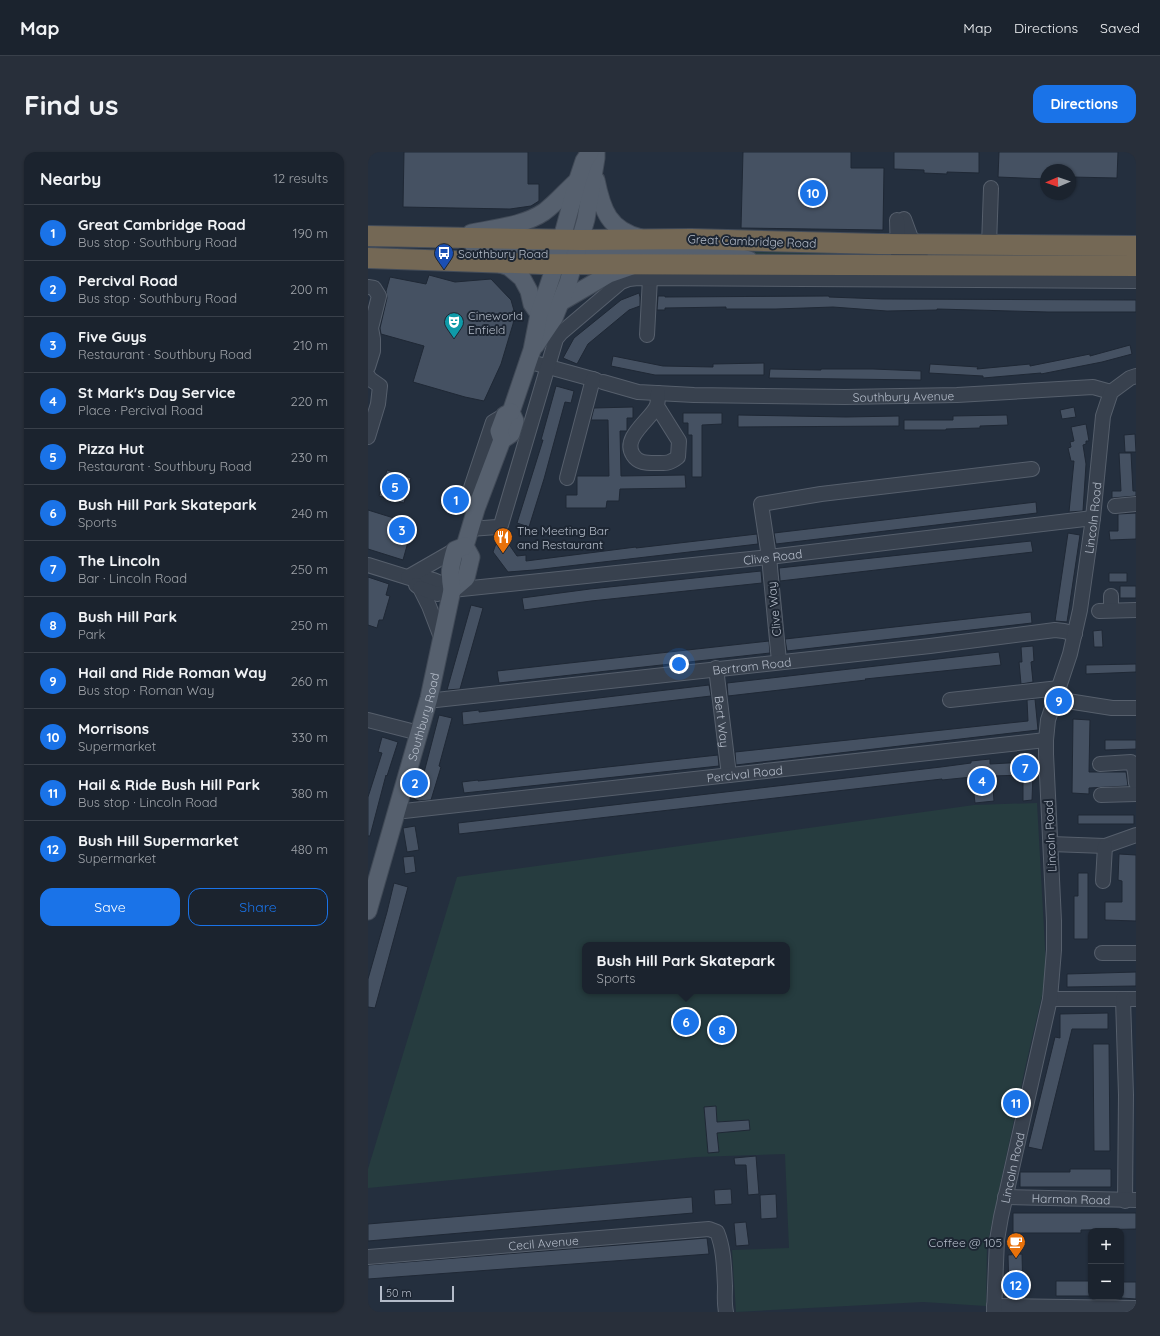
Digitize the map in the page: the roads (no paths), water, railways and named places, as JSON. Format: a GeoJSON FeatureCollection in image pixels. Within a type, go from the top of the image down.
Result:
{"type":"FeatureCollection","features":[{"type":"Feature","properties":{"kind":"highway","name":"Great Cambridge Road"},"geometry":{"type":"LineString","coordinates":[[368,236],[450,237],[568,252],[648,271],[769,264],[1136,266]]}},
{"type":"Feature","properties":{"kind":"highway","name":"Great Cambridge Road"},"geometry":{"type":"LineString","coordinates":[[368,258],[496,263],[643,239],[698,239],[809,243],[1136,246]]}},
{"type":"Feature","properties":{"kind":"main road","name":"Southbury Road"},"geometry":{"type":"LineString","coordinates":[[529,356],[554,318],[561,302],[578,179],[584,161],[590,152]]}},
{"type":"Feature","properties":{"kind":"main road","name":"Southbury Road"},"geometry":{"type":"LineString","coordinates":[[368,911],[429,698],[452,590],[449,574],[470,529],[502,440],[499,431],[508,414],[529,356],[538,314],[568,252],[594,172],[596,152]]}},
{"type":"Feature","properties":{"kind":"main road"},"geometry":{"type":"LineString","coordinates":[[594,172],[606,215],[612,223],[625,233],[643,239]]}},
{"type":"Feature","properties":{"kind":"main road"},"geometry":{"type":"LineString","coordinates":[[450,237],[519,223],[537,215],[559,198],[578,179]]}},
{"type":"Feature","properties":{"kind":"main road"},"geometry":{"type":"LineString","coordinates":[[568,252],[726,254],[769,264]]}},
{"type":"Feature","properties":{"kind":"main road"},"geometry":{"type":"LineString","coordinates":[[496,263],[509,267],[522,278],[530,290],[532,304],[538,314]]}},
{"type":"Feature","properties":{"kind":"main road"},"geometry":{"type":"LineString","coordinates":[[561,302],[609,274],[633,266],[648,271]]}},
{"type":"Feature","properties":{"kind":"street"},"geometry":{"type":"LineString","coordinates":[[989,245],[991,188]]}},
{"type":"Feature","properties":{"kind":"street"},"geometry":{"type":"LineString","coordinates":[[919,244],[911,238],[901,220],[898,253],[903,256],[935,257],[970,265]]}},
{"type":"Feature","properties":{"kind":"street"},"geometry":{"type":"LineString","coordinates":[[470,529],[498,527],[501,525],[556,339],[561,333],[621,282],[648,271],[647,336]]}},
{"type":"Feature","properties":{"kind":"street","name":"Great Cambridge Road"},"geometry":{"type":"LineString","coordinates":[[648,271],[1136,281]]}},
{"type":"Feature","properties":{"kind":"street"},"geometry":{"type":"LineString","coordinates":[[368,287],[374,288],[379,296],[371,328],[373,351],[368,367]]}},
{"type":"Feature","properties":{"kind":"street"},"geometry":{"type":"LineString","coordinates":[[529,356],[548,367],[597,380],[567,478]]}},
{"type":"Feature","properties":{"kind":"street"},"geometry":{"type":"LineString","coordinates":[[368,376],[380,386],[378,404],[368,437]]}},
{"type":"Feature","properties":{"kind":"street"},"geometry":{"type":"LineString","coordinates":[[1111,392],[1130,378],[1136,376]]}},
{"type":"Feature","properties":{"kind":"street","name":"Southbury Avenue"},"geometry":{"type":"LineString","coordinates":[[597,380],[658,399],[694,395],[845,397],[957,395],[1094,387],[1111,392]]}},
{"type":"Feature","properties":{"kind":"street","name":"Lincoln Road"},"geometry":{"type":"LineString","coordinates":[[994,1309],[997,1240],[1005,1197],[1050,999],[1054,936],[1046,740],[1048,720],[1075,634],[1080,610],[1093,518],[1103,416],[1111,392]]}},
{"type":"Feature","properties":{"kind":"street"},"geometry":{"type":"LineString","coordinates":[[476,510],[470,491],[472,484],[493,422],[508,414]]}},
{"type":"Feature","properties":{"kind":"street","name":"Clive Way"},"geometry":{"type":"LineString","coordinates":[[780,661],[769,557],[761,504],[829,493],[1032,469]]}},
{"type":"Feature","properties":{"kind":"street"},"geometry":{"type":"LineString","coordinates":[[1114,506],[1136,504]]}},
{"type":"Feature","properties":{"kind":"street","name":"Clive Road"},"geometry":{"type":"LineString","coordinates":[[368,565],[413,581],[437,594],[452,590],[769,557],[1093,518]]}},
{"type":"Feature","properties":{"kind":"street"},"geometry":{"type":"LineString","coordinates":[[442,640],[413,581],[460,548]]}},
{"type":"Feature","properties":{"kind":"street"},"geometry":{"type":"LineString","coordinates":[[1107,606],[1136,610]]}},
{"type":"Feature","properties":{"kind":"street","name":"Bertram Road"},"geometry":{"type":"LineString","coordinates":[[429,698],[436,700],[780,661],[930,646],[1055,630],[1075,634]]}},
{"type":"Feature","properties":{"kind":"street","name":"Bert Way"},"geometry":{"type":"LineString","coordinates":[[716,668],[729,775]]}},
{"type":"Feature","properties":{"kind":"street"},"geometry":{"type":"LineString","coordinates":[[950,700],[1057,693],[1112,708],[1136,708]]}},
{"type":"Feature","properties":{"kind":"street"},"geometry":{"type":"LineString","coordinates":[[368,720],[419,733]]}},
{"type":"Feature","properties":{"kind":"street","name":"Percival Road"},"geometry":{"type":"LineString","coordinates":[[397,809],[404,811],[1046,740]]}},
{"type":"Feature","properties":{"kind":"street"},"geometry":{"type":"LineString","coordinates":[[1100,764],[1131,762],[1136,770],[1136,783]]}},
{"type":"Feature","properties":{"kind":"street"},"geometry":{"type":"LineString","coordinates":[[1101,795],[1136,794]]}},
{"type":"Feature","properties":{"kind":"street"},"geometry":{"type":"LineString","coordinates":[[1051,844],[1105,846],[1136,835]]}},
{"type":"Feature","properties":{"kind":"street"},"geometry":{"type":"LineString","coordinates":[[1103,881],[1105,846]]}},
{"type":"Feature","properties":{"kind":"street"},"geometry":{"type":"LineString","coordinates":[[1102,953],[1136,953]]}},
{"type":"Feature","properties":{"kind":"street"},"geometry":{"type":"LineString","coordinates":[[1050,999],[1130,999],[1126,1095],[1131,1200]]}},
{"type":"Feature","properties":{"kind":"street","name":"Harman Road"},"geometry":{"type":"LineString","coordinates":[[1005,1197],[1131,1200]]}},
{"type":"Feature","properties":{"kind":"street","name":"Cecil Avenue"},"geometry":{"type":"LineString","coordinates":[[368,1257],[709,1229],[717,1232],[722,1243],[726,1312]]}},
{"type":"Feature","properties":{"kind":"street"},"geometry":{"type":"LineString","coordinates":[[994,1309],[1136,1308]]}},
{"type":"Feature","properties":{"kind":"place","name":"Morrisons"},"geometry":{"type":"Point","coordinates":[813,193]}},
{"type":"Feature","properties":{"kind":"place","name":"Southbury Road"},"geometry":{"type":"Point","coordinates":[444,270]}},
{"type":"Feature","properties":{"kind":"place","name":"Cineworld Enfield"},"geometry":{"type":"Point","coordinates":[454,339]}},
{"type":"Feature","properties":{"kind":"place","name":"Pizza Hut"},"geometry":{"type":"Point","coordinates":[395,487]}},
{"type":"Feature","properties":{"kind":"place","name":"Great Cambridge Road"},"geometry":{"type":"Point","coordinates":[456,500]}},
{"type":"Feature","properties":{"kind":"place","name":"Five Guys"},"geometry":{"type":"Point","coordinates":[402,530]}},
{"type":"Feature","properties":{"kind":"place","name":"The Meeting Bar and Restaurant"},"geometry":{"type":"Point","coordinates":[503,554]}},
{"type":"Feature","properties":{"kind":"place","name":"Hail and Ride Roman Way"},"geometry":{"type":"Point","coordinates":[1059,701]}},
{"type":"Feature","properties":{"kind":"place","name":"The Lincoln"},"geometry":{"type":"Point","coordinates":[1025,768]}},
{"type":"Feature","properties":{"kind":"place","name":"St Mark's Day Service"},"geometry":{"type":"Point","coordinates":[982,781]}},
{"type":"Feature","properties":{"kind":"place","name":"Percival Road"},"geometry":{"type":"Point","coordinates":[415,783]}},
{"type":"Feature","properties":{"kind":"place","name":"Bush Hill Park Skatepark"},"geometry":{"type":"Point","coordinates":[686,1022]}},
{"type":"Feature","properties":{"kind":"place","name":"Bush Hill Park"},"geometry":{"type":"Point","coordinates":[722,1030]}},
{"type":"Feature","properties":{"kind":"place","name":"Hail & Ride Bush Hill Park"},"geometry":{"type":"Point","coordinates":[1016,1103]}},
{"type":"Feature","properties":{"kind":"place","name":"Coffee @ 105"},"geometry":{"type":"Point","coordinates":[1016,1259]}},
{"type":"Feature","properties":{"kind":"place","name":"Bush Hill Supermarket"},"geometry":{"type":"Point","coordinates":[1016,1285]}}]}
